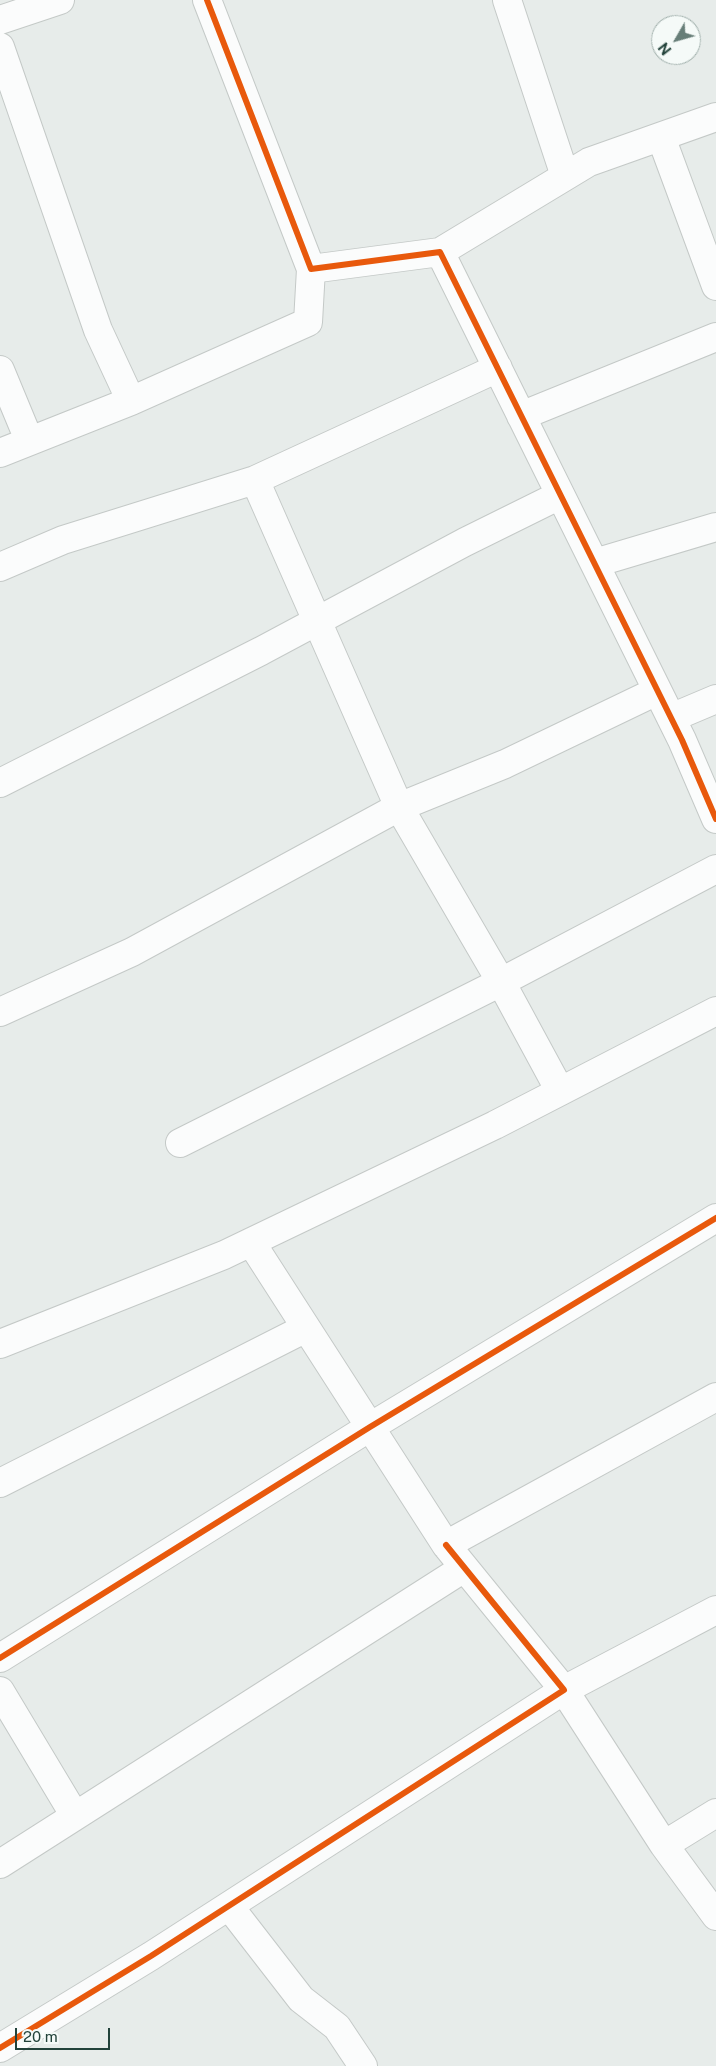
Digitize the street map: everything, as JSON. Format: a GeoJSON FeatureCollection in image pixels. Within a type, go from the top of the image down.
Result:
{"type":"FeatureCollection","features":[{"type":"Feature","properties":{"kind":"street"},"geometry":{"type":"LineString","coordinates":[[0,20],[60,0]]}},
{"type":"Feature","properties":{"kind":"street"},"geometry":{"type":"LineString","coordinates":[[0,453],[131,401],[308,322],[311,269],[207,0]]}},
{"type":"Feature","properties":{"kind":"street"},"geometry":{"type":"LineString","coordinates":[[507,0],[565,176]]}},
{"type":"Feature","properties":{"kind":"street"},"geometry":{"type":"LineString","coordinates":[[0,47],[98,330],[131,401]]}},
{"type":"Feature","properties":{"kind":"street"},"geometry":{"type":"LineString","coordinates":[[311,269],[440,252],[589,162],[716,117]]}},
{"type":"Feature","properties":{"kind":"street"},"geometry":{"type":"LineString","coordinates":[[661,136],[716,286]]}},
{"type":"Feature","properties":{"kind":"street"},"geometry":{"type":"LineString","coordinates":[[440,252],[658,691],[716,819]]}},
{"type":"Feature","properties":{"kind":"street"},"geometry":{"type":"LineString","coordinates":[[521,416],[716,337]]}},
{"type":"Feature","properties":{"kind":"street"},"geometry":{"type":"LineString","coordinates":[[0,567],[64,540],[256,480],[498,368]]}},
{"type":"Feature","properties":{"kind":"street"},"geometry":{"type":"LineString","coordinates":[[0,370],[29,440]]}},
{"type":"Feature","properties":{"kind":"street"},"geometry":{"type":"LineString","coordinates":[[256,480],[319,620],[399,807],[502,982],[560,1091]]}},
{"type":"Feature","properties":{"kind":"street"},"geometry":{"type":"LineString","coordinates":[[0,783],[261,651],[465,542],[560,495]]}},
{"type":"Feature","properties":{"kind":"street"},"geometry":{"type":"LineString","coordinates":[[595,563],[716,527]]}},
{"type":"Feature","properties":{"kind":"street"},"geometry":{"type":"LineString","coordinates":[[0,1012],[132,952],[399,807],[505,764],[658,691]]}},
{"type":"Feature","properties":{"kind":"street"},"geometry":{"type":"LineString","coordinates":[[671,718],[716,699]]}},
{"type":"Feature","properties":{"kind":"street"},"geometry":{"type":"LineString","coordinates":[[180,1143],[502,982],[716,869]]}},
{"type":"Feature","properties":{"kind":"street"},"geometry":{"type":"LineString","coordinates":[[0,1344],[224,1255],[495,1125],[716,1011]]}},
{"type":"Feature","properties":{"kind":"street"},"geometry":{"type":"LineString","coordinates":[[0,1658],[370,1428],[716,1218]]}},
{"type":"Feature","properties":{"kind":"street"},"geometry":{"type":"LineString","coordinates":[[251,1242],[446,1545],[564,1690],[664,1845],[716,1916]]}},
{"type":"Feature","properties":{"kind":"street"},"geometry":{"type":"LineString","coordinates":[[0,1483],[306,1328]]}},
{"type":"Feature","properties":{"kind":"street"},"geometry":{"type":"LineString","coordinates":[[446,1545],[716,1396]]}},
{"type":"Feature","properties":{"kind":"street"},"geometry":{"type":"LineString","coordinates":[[0,1864],[464,1568]]}},
{"type":"Feature","properties":{"kind":"street"},"geometry":{"type":"LineString","coordinates":[[0,2048],[229,1906],[564,1690],[716,1610]]}},
{"type":"Feature","properties":{"kind":"street"},"geometry":{"type":"LineString","coordinates":[[0,1691],[75,1816]]}},
{"type":"Feature","properties":{"kind":"street"},"geometry":{"type":"LineString","coordinates":[[664,1845],[716,1813]]}},
{"type":"Feature","properties":{"kind":"street"},"geometry":{"type":"LineString","coordinates":[[229,1906],[301,1999],[337,2027],[363,2066]]}},
{"type":"Feature","properties":{"kind":"cycle path"},"geometry":{"type":"LineString","coordinates":[[207,0],[311,269],[440,252],[682,740],[716,819]]}},
{"type":"Feature","properties":{"kind":"cycle path"},"geometry":{"type":"LineString","coordinates":[[0,1658],[370,1427],[716,1218]]}},
{"type":"Feature","properties":{"kind":"cycle path"},"geometry":{"type":"LineString","coordinates":[[0,2048],[151,1956],[564,1690],[446,1545]]}}]}
